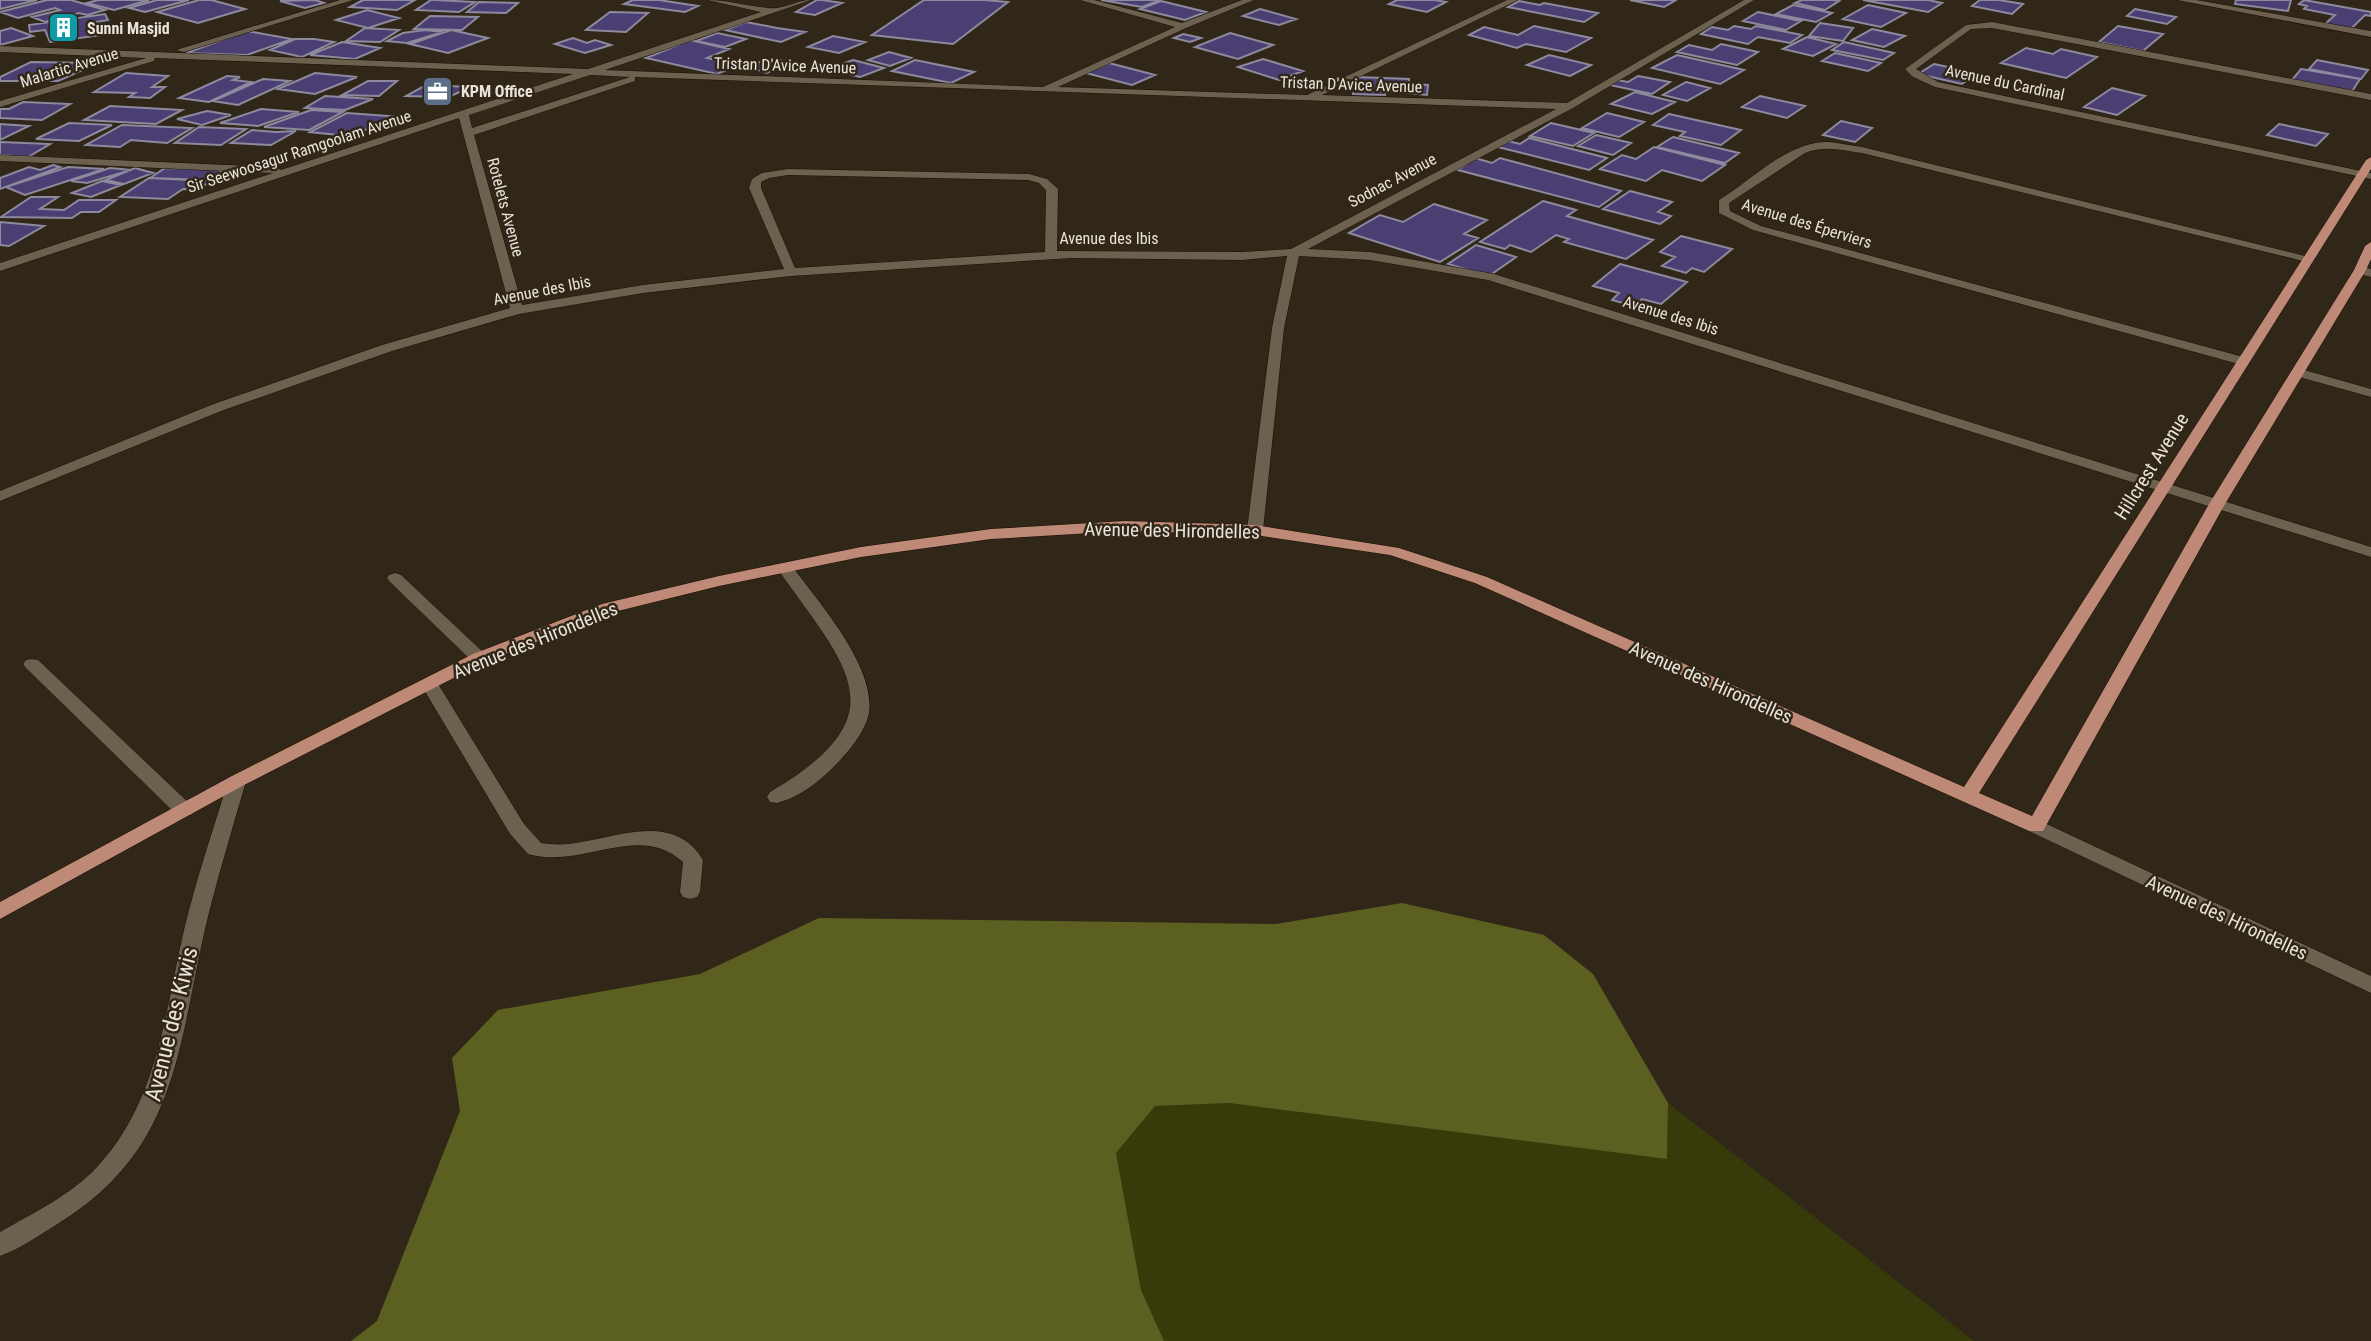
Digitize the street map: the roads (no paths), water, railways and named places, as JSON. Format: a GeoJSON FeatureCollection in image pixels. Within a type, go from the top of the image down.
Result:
{"type":"FeatureCollection","features":[{"type":"Feature","properties":{"kind":"main road","name":"Hillcrest Avenue"},"geometry":{"type":"LineString","coordinates":[[1968,796],[2307,258],[2367,175],[2371,160]]}},
{"type":"Feature","properties":{"kind":"main road"},"geometry":{"type":"LineString","coordinates":[[2036,826],[2217,504],[2297,372],[2365,271],[2371,246]]}},
{"type":"Feature","properties":{"kind":"main road","name":"Avenue des Hirondelles"},"geometry":{"type":"LineString","coordinates":[[0,911],[237,781],[429,683],[480,658],[608,608],[861,552],[991,534],[1125,526],[1255,530],[1393,551],[1481,580],[2036,826]]}},
{"type":"Feature","properties":{"kind":"street","name":"Malartic Avenue"},"geometry":{"type":"LineString","coordinates":[[0,104],[349,0]]}},
{"type":"Feature","properties":{"kind":"street"},"geometry":{"type":"LineString","coordinates":[[711,0],[771,11]]}},
{"type":"Feature","properties":{"kind":"street","name":"Sir Seewoosagur Ramgoolam Avenue"},"geometry":{"type":"LineString","coordinates":[[0,267],[807,0]]}},
{"type":"Feature","properties":{"kind":"street"},"geometry":{"type":"LineString","coordinates":[[1084,0],[1183,26]]}},
{"type":"Feature","properties":{"kind":"street"},"geometry":{"type":"LineString","coordinates":[[1044,90],[1183,26],[1250,0]]}},
{"type":"Feature","properties":{"kind":"street"},"geometry":{"type":"LineString","coordinates":[[1308,98],[1514,0]]}},
{"type":"Feature","properties":{"kind":"street","name":"Sodnac Avenue"},"geometry":{"type":"LineString","coordinates":[[1294,253],[1569,106],[1750,0]]}},
{"type":"Feature","properties":{"kind":"street"},"geometry":{"type":"LineString","coordinates":[[2181,0],[2371,34]]}},
{"type":"Feature","properties":{"kind":"street","name":"Avenue du Cardinal"},"geometry":{"type":"LineString","coordinates":[[2367,175],[1935,84],[1910,69],[1969,27],[1992,24],[2371,97]]}},
{"type":"Feature","properties":{"kind":"street","name":"Tristan D'Avice Avenue"},"geometry":{"type":"LineString","coordinates":[[0,49],[1044,90],[1569,106]]}},
{"type":"Feature","properties":{"kind":"street"},"geometry":{"type":"LineString","coordinates":[[469,133],[642,75]]}},
{"type":"Feature","properties":{"kind":"street","name":"Rotelets Avenue"},"geometry":{"type":"LineString","coordinates":[[463,113],[517,310]]}},
{"type":"Feature","properties":{"kind":"street","name":"Avenue des Éperviers"},"geometry":{"type":"LineString","coordinates":[[2242,361],[1757,228],[1725,213],[1723,202],[1814,145],[1836,146],[2307,258]]}},
{"type":"Feature","properties":{"kind":"street"},"geometry":{"type":"LineString","coordinates":[[0,158],[290,171]]}},
{"type":"Feature","properties":{"kind":"street"},"geometry":{"type":"LineString","coordinates":[[791,272],[755,188],[756,181],[766,175],[788,172],[1029,177],[1043,181],[1052,189],[1051,255]]}},
{"type":"Feature","properties":{"kind":"street"},"geometry":{"type":"LineString","coordinates":[[1255,530],[1278,328],[1294,253]]}},
{"type":"Feature","properties":{"kind":"street","name":"Avenue des Ibis"},"geometry":{"type":"LineString","coordinates":[[0,496],[216,408],[387,348],[517,310],[643,289],[791,272],[1051,255],[1242,256],[1294,253],[1382,258],[1490,277],[2371,552]]}},
{"type":"Feature","properties":{"kind":"street"},"geometry":{"type":"LineString","coordinates":[[2297,372],[2371,393]]}},
{"type":"Feature","properties":{"kind":"street"},"geometry":{"type":"LineString","coordinates":[[777,797],[817,772],[850,736],[861,713],[857,680],[850,661],[785,568]]}},
{"type":"Feature","properties":{"kind":"street"},"geometry":{"type":"LineString","coordinates":[[395,578],[480,658]]}},
{"type":"Feature","properties":{"kind":"street"},"geometry":{"type":"LineString","coordinates":[[32,664],[184,810]]}},
{"type":"Feature","properties":{"kind":"street"},"geometry":{"type":"LineString","coordinates":[[429,683],[517,829],[535,849],[565,851],[644,835],[680,845],[693,860],[690,892]]}},
{"type":"Feature","properties":{"kind":"street","name":"Avenue des Kiwis"},"geometry":{"type":"LineString","coordinates":[[0,1245],[58,1210],[105,1176],[145,1122],[160,1085],[170,1048],[195,929],[237,781]]}},
{"type":"Feature","properties":{"kind":"street","name":"Avenue des Hirondelles"},"geometry":{"type":"LineString","coordinates":[[2036,826],[2371,985]]}},
{"type":"Feature","properties":{"kind":"place","name":"Sunni Masjid"},"geometry":{"type":"Point","coordinates":[64,28]}},
{"type":"Feature","properties":{"kind":"place","name":"KPM Office"},"geometry":{"type":"Point","coordinates":[438,91]}}]}
